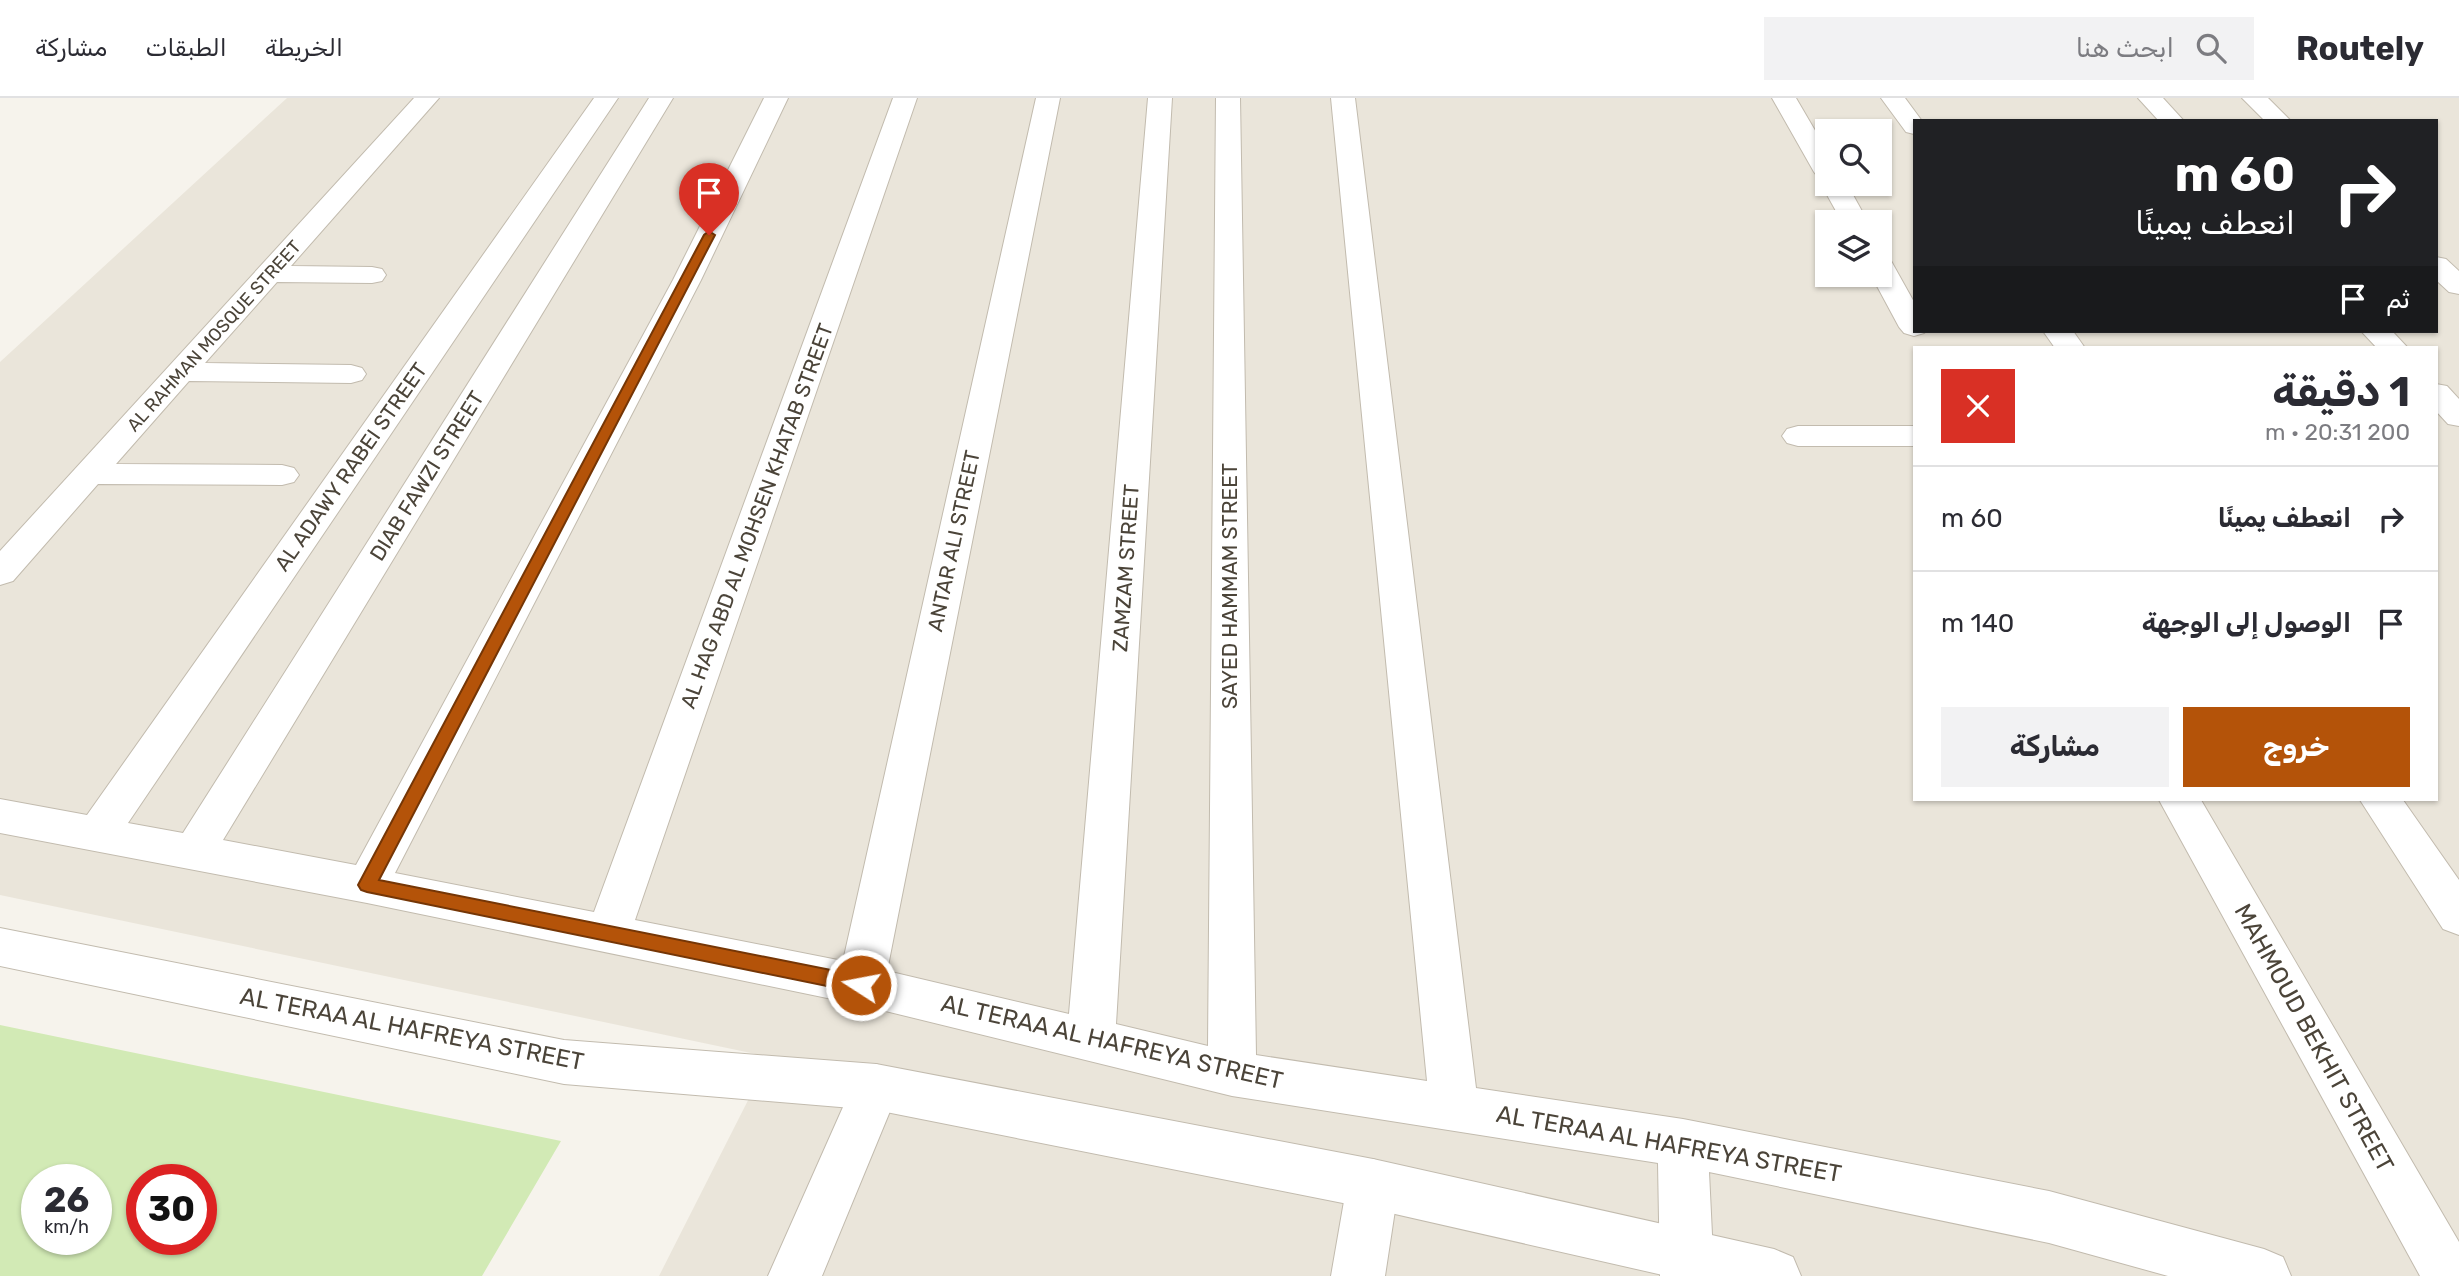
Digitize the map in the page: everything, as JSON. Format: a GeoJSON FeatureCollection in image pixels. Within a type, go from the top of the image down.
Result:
{"type":"FeatureCollection","features":[{"type":"Feature","properties":{"kind":"street","name":"AL RAHMAN MOSQUE STREET"},"geometry":{"type":"LineString","coordinates":[[0,573],[427,98]]}},
{"type":"Feature","properties":{"kind":"street","name":"AL ADAWY RABEI STREET"},"geometry":{"type":"LineString","coordinates":[[96,836],[606,98]]}},
{"type":"Feature","properties":{"kind":"street","name":"DIAB FAWZI STREET"},"geometry":{"type":"LineString","coordinates":[[193,853],[661,98]]}},
{"type":"Feature","properties":{"kind":"street"},"geometry":{"type":"LineString","coordinates":[[367,885],[687,280],[776,98]]}},
{"type":"Feature","properties":{"kind":"street","name":"AL HAG ABD AL MOHSEN KHATAB STREET"},"geometry":{"type":"LineString","coordinates":[[608,934],[905,98]]}},
{"type":"Feature","properties":{"kind":"street","name":"ANTAR ALI STREET"},"geometry":{"type":"LineString","coordinates":[[861,985],[1048,98]]}},
{"type":"Feature","properties":{"kind":"street","name":"ZAMZAM STREET"},"geometry":{"type":"LineString","coordinates":[[1091,1038],[1160,98]]}},
{"type":"Feature","properties":{"kind":"street","name":"SAYED HAMMAM STREET"},"geometry":{"type":"LineString","coordinates":[[1228,98],[1232,1074]]}},
{"type":"Feature","properties":{"kind":"street"},"geometry":{"type":"LineString","coordinates":[[1343,98],[1454,1106]]}},
{"type":"Feature","properties":{"kind":"street"},"geometry":{"type":"LineString","coordinates":[[1784,98],[1815,151]]}},
{"type":"Feature","properties":{"kind":"street"},"geometry":{"type":"LineString","coordinates":[[1893,98],[1913,126]]}},
{"type":"Feature","properties":{"kind":"street"},"geometry":{"type":"LineString","coordinates":[[2150,98],[2170,119]]}},
{"type":"Feature","properties":{"kind":"street"},"geometry":{"type":"LineString","coordinates":[[2254,98],[2277,119]]}},
{"type":"Feature","properties":{"kind":"street"},"geometry":{"type":"LineString","coordinates":[[2438,267],[2459,286]]}},
{"type":"Feature","properties":{"kind":"street"},"geometry":{"type":"LineString","coordinates":[[270,274],[372,275]]}},
{"type":"Feature","properties":{"kind":"street"},"geometry":{"type":"LineString","coordinates":[[1892,287],[1913,325]]}},
{"type":"Feature","properties":{"kind":"street"},"geometry":{"type":"LineString","coordinates":[[2378,333],[2391,346]]}},
{"type":"Feature","properties":{"kind":"street"},"geometry":{"type":"LineString","coordinates":[[181,372],[351,374]]}},
{"type":"Feature","properties":{"kind":"street"},"geometry":{"type":"LineString","coordinates":[[2438,395],[2459,417]]}},
{"type":"Feature","properties":{"kind":"street"},"geometry":{"type":"LineString","coordinates":[[1797,436],[1913,436]]}},
{"type":"Feature","properties":{"kind":"street"},"geometry":{"type":"LineString","coordinates":[[89,474],[282,475]]}},
{"type":"Feature","properties":{"kind":"street","name":"MAHMOUD BEKHIT STREET"},"geometry":{"type":"LineString","coordinates":[[2181,801],[2448,1276]]}},
{"type":"Feature","properties":{"kind":"street"},"geometry":{"type":"LineString","coordinates":[[2382,801],[2459,916]]}},
{"type":"Feature","properties":{"kind":"street","name":"AL TERAA AL HAFREYA STREET"},"geometry":{"type":"LineString","coordinates":[[0,816],[367,885],[861,985],[1091,1038],[1232,1074],[1683,1143],[2049,1217],[2264,1276]]}},
{"type":"Feature","properties":{"kind":"street","name":"AL TERAA AL HAFREYA STREET"},"geometry":{"type":"LineString","coordinates":[[0,947],[564,1062],[876,1087],[1373,1184],[1687,1265],[1774,1276]]}},
{"type":"Feature","properties":{"kind":"street"},"geometry":{"type":"LineString","coordinates":[[796,1276],[876,1087]]}},
{"type":"Feature","properties":{"kind":"street"},"geometry":{"type":"LineString","coordinates":[[1683,1143],[1687,1265]]}},
{"type":"Feature","properties":{"kind":"street"},"geometry":{"type":"LineString","coordinates":[[1358,1276],[1373,1184]]}},
{"type":"Feature","properties":{"kind":"shaded area"},"geometry":{"type":"Polygon","coordinates":[[[287,98],[2459,98],[2459,1276],[659,1276],[770,1057],[0,895],[0,362],[287,98]]]}},
{"type":"Feature","properties":{"kind":"green space"},"geometry":{"type":"Polygon","coordinates":[[[0,1025],[561,1141],[482,1276],[0,1276],[0,1025]]]}},
{"type":"Feature","properties":{"kind":"route"},"geometry":{"type":"LineString","coordinates":[[709,235],[367,885],[861,985]]}}]}
